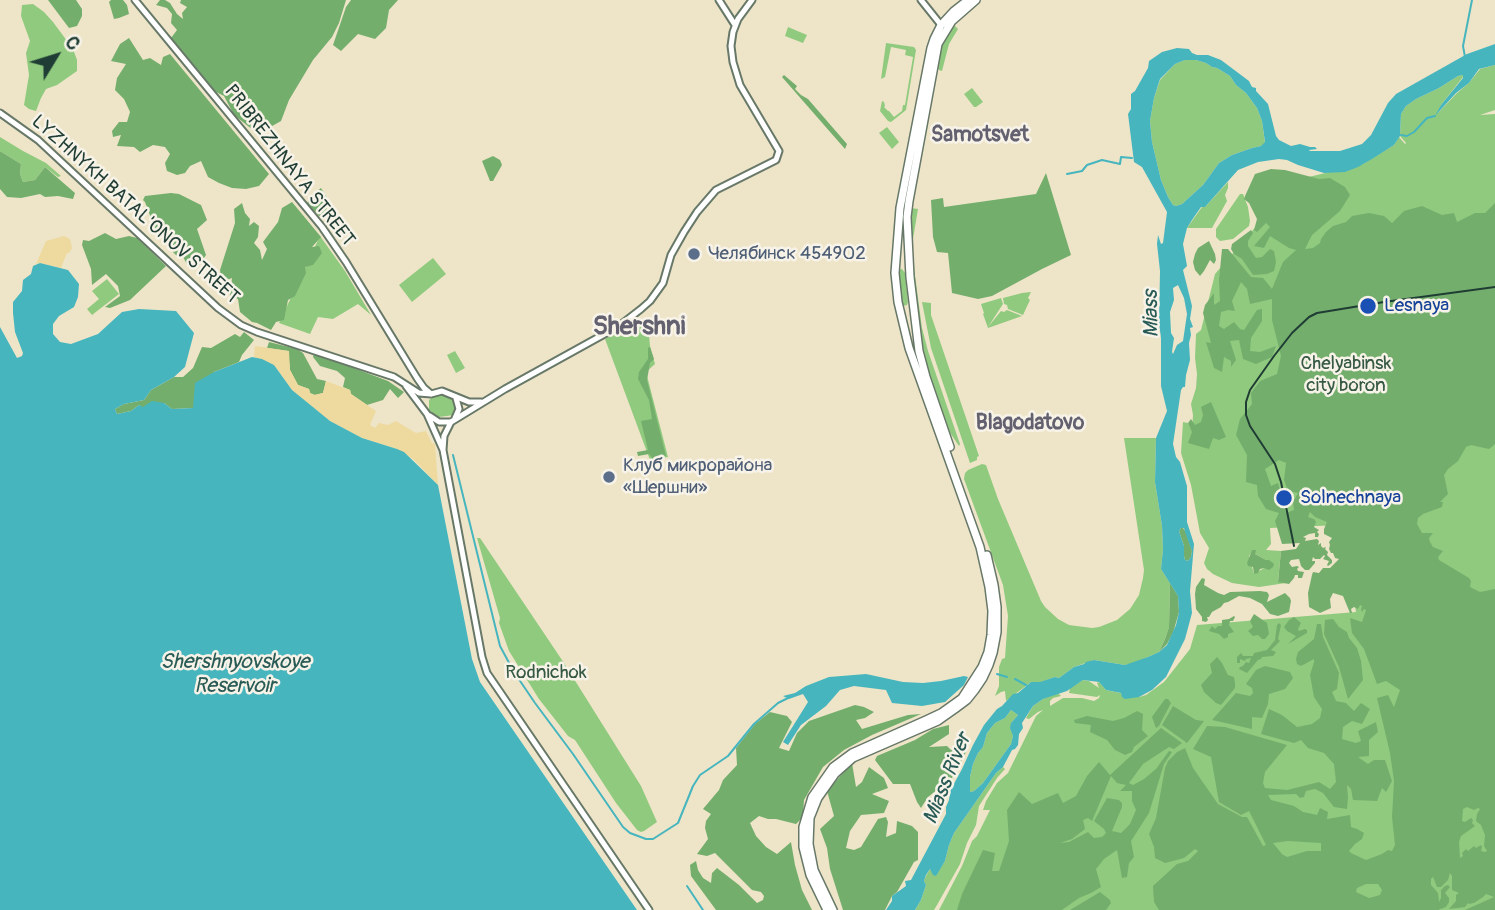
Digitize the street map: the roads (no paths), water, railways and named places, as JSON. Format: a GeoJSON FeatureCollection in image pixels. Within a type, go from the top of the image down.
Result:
{"type":"FeatureCollection","features":[{"type":"Feature","properties":{"kind":"main road","name":"PRIBREZHNAYA STREET"},"geometry":{"type":"LineString","coordinates":[[135,0],[322,228],[417,378],[431,394]]}},
{"type":"Feature","properties":{"kind":"main road"},"geometry":{"type":"LineString","coordinates":[[719,0],[735,25]]}},
{"type":"Feature","properties":{"kind":"main road"},"geometry":{"type":"LineString","coordinates":[[431,394],[426,400],[427,413],[439,422],[452,421],[619,326],[650,301],[663,283],[671,255],[684,232],[716,190],[776,160],[779,150],[736,76],[731,46],[735,25],[752,0]]}},
{"type":"Feature","properties":{"kind":"main road"},"geometry":{"type":"LineString","coordinates":[[921,0],[944,27]]}},
{"type":"Feature","properties":{"kind":"main road"},"geometry":{"type":"LineString","coordinates":[[826,904],[808,844],[810,818],[822,791],[835,774],[853,758],[937,721],[967,700],[989,665],[997,632],[997,607],[991,568],[919,351],[907,228],[909,201],[936,52],[944,27],[954,11],[968,0]]}},
{"type":"Feature","properties":{"kind":"main road"},"geometry":{"type":"LineString","coordinates":[[833,910],[826,904],[810,875],[803,847],[805,818],[812,797],[833,767],[852,753],[941,713],[962,698],[982,667],[991,635],[989,587],[980,547],[909,348],[898,302],[895,273],[900,208],[931,48],[936,33],[976,0]]}},
{"type":"Feature","properties":{"kind":"main road","name":"LYZHNYKH BATAL'ONOV STREET"},"geometry":{"type":"LineString","coordinates":[[0,113],[38,140],[233,320],[257,332],[386,373],[406,386]]}},
{"type":"Feature","properties":{"kind":"main road"},"geometry":{"type":"LineString","coordinates":[[895,273],[903,268],[908,271],[910,277]]}},
{"type":"Feature","properties":{"kind":"main road"},"geometry":{"type":"LineString","coordinates":[[898,302],[904,309],[914,305]]}},
{"type":"Feature","properties":{"kind":"main road"},"geometry":{"type":"LineString","coordinates":[[406,386],[419,393],[442,391],[469,402],[484,401]]}},
{"type":"Feature","properties":{"kind":"main road"},"geometry":{"type":"LineString","coordinates":[[406,386],[427,413],[443,450]]}},
{"type":"Feature","properties":{"kind":"main road"},"geometry":{"type":"LineString","coordinates":[[454,396],[459,409],[443,436],[443,450],[487,673],[649,910]]}},
{"type":"Feature","properties":{"kind":"water"},"geometry":{"type":"Polygon","coordinates":[[[1495,44],[1495,65],[1479,69],[1469,83],[1435,116],[1463,75],[1406,106],[1401,114],[1400,136],[1394,145],[1372,159],[1345,172],[1324,173],[1287,160],[1258,162],[1238,170],[1205,207],[1201,207],[1192,220],[1183,244],[1187,266],[1183,270],[1192,306],[1190,319],[1193,327],[1190,328],[1190,360],[1185,387],[1181,390],[1173,444],[1187,486],[1187,522],[1194,544],[1190,591],[1192,613],[1185,639],[1166,677],[1152,690],[1139,697],[1125,699],[1121,693],[1106,690],[1099,682],[1083,680],[1067,691],[1043,699],[1033,706],[1022,723],[1018,745],[954,833],[945,861],[936,876],[930,869],[926,875],[926,885],[915,910],[886,910],[892,896],[906,886],[905,881],[911,880],[946,814],[950,791],[973,745],[997,709],[1031,682],[1059,678],[1086,662],[1094,660],[1125,665],[1159,652],[1167,645],[1176,625],[1178,596],[1161,569],[1162,526],[1155,482],[1156,438],[1167,411],[1161,386],[1160,271],[1157,244],[1158,235],[1161,244],[1163,243],[1167,212],[1142,167],[1134,162],[1128,114],[1131,109],[1131,94],[1148,68],[1149,61],[1162,52],[1177,48],[1189,49],[1197,55],[1208,55],[1221,60],[1249,81],[1268,104],[1279,140],[1291,146],[1300,144],[1317,149],[1310,151],[1340,151],[1362,144],[1371,135],[1388,103],[1396,94],[1467,54],[1495,44]],[[1196,60],[1175,64],[1160,79],[1150,121],[1161,180],[1168,197],[1176,206],[1182,204],[1203,185],[1219,163],[1265,142],[1257,108],[1230,76],[1196,60]],[[1178,285],[1173,288],[1174,300],[1170,312],[1171,333],[1174,338],[1173,354],[1177,345],[1183,341],[1187,314],[1178,285]],[[1184,528],[1179,531],[1185,560],[1188,561],[1192,551],[1184,528]],[[1011,710],[1005,718],[995,723],[987,733],[983,747],[973,764],[970,792],[983,783],[1011,744],[1011,723],[1018,715],[1011,710]]]}},
{"type":"Feature","properties":{"kind":"water","name":"Shershnyovskoye Reservoir"},"geometry":{"type":"Polygon","coordinates":[[[40,263],[68,270],[79,284],[74,307],[59,316],[53,324],[53,334],[60,342],[71,344],[98,334],[122,312],[139,309],[176,311],[194,333],[185,367],[174,377],[151,390],[144,400],[124,404],[115,409],[117,414],[131,411],[139,405],[143,407],[152,401],[164,403],[172,409],[193,408],[195,383],[214,372],[252,357],[262,359],[274,365],[292,390],[330,421],[362,438],[404,452],[438,485],[472,659],[480,682],[637,910],[0,910],[0,327],[17,358],[22,356],[15,332],[13,302],[22,291],[23,280],[31,274],[33,266],[40,263]]]}},
{"type":"Feature","properties":{"kind":"water"},"geometry":{"type":"Polygon","coordinates":[[[866,674],[903,682],[923,683],[968,677],[964,685],[945,702],[922,706],[892,703],[886,690],[854,686],[840,690],[826,706],[801,725],[788,745],[783,742],[808,702],[803,694],[789,699],[783,696],[829,677],[866,674]]]}},
{"type":"Feature","properties":{"kind":"waterway"},"geometry":{"type":"LineString","coordinates":[[1465,57],[1463,46],[1472,0]]}},
{"type":"Feature","properties":{"kind":"waterway"},"geometry":{"type":"LineString","coordinates":[[1401,135],[1407,136],[1427,118],[1435,116]]}},
{"type":"Feature","properties":{"kind":"waterway"},"geometry":{"type":"LineString","coordinates":[[1067,174],[1082,171],[1087,165],[1102,160],[1120,164],[1121,157],[1132,158]]}},
{"type":"Feature","properties":{"kind":"waterway"},"geometry":{"type":"LineString","coordinates":[[453,455],[500,646],[535,703],[623,827],[630,833],[653,839],[678,823],[700,775],[728,756],[754,724],[778,703],[788,698]]}},
{"type":"Feature","properties":{"kind":"waterway"},"geometry":{"type":"LineString","coordinates":[[997,674],[1007,677]]}},
{"type":"Feature","properties":{"kind":"waterway"},"geometry":{"type":"LineString","coordinates":[[1015,679],[1026,685]]}},
{"type":"Feature","properties":{"kind":"waterway"},"geometry":{"type":"LineString","coordinates":[[687,886],[703,910]]}},
{"type":"Feature","properties":{"kind":"railway"},"geometry":{"type":"LineString","coordinates":[[1294,546],[1275,464],[1250,426],[1246,415],[1250,390],[1274,356],[1292,333],[1317,313],[1495,287]]}},
{"type":"Feature","properties":{"kind":"place","name":"Челябинск 454902"},"geometry":{"type":"Point","coordinates":[694,254]}},
{"type":"Feature","properties":{"kind":"place","name":"Lesnaya"},"geometry":{"type":"Point","coordinates":[1368,306]}},
{"type":"Feature","properties":{"kind":"place","name":"Клуб микрорайона «Шершни»"},"geometry":{"type":"Point","coordinates":[609,477]}},
{"type":"Feature","properties":{"kind":"place","name":"Solnechnaya"},"geometry":{"type":"Point","coordinates":[1284,498]}},
{"type":"Feature","properties":{"kind":"district","name":"Samotsvet"},"geometry":{"type":"Point","coordinates":[980,136]}},
{"type":"Feature","properties":{"kind":"district","name":"Shershni"},"geometry":{"type":"Point","coordinates":[639,327]}},
{"type":"Feature","properties":{"kind":"district","name":"Blagodatovo"},"geometry":{"type":"Point","coordinates":[1030,424]}},
{"type":"Feature","properties":{"kind":"water label","name":"Miass"},"geometry":{"type":"Point","coordinates":[1152,314]}},
{"type":"Feature","properties":{"kind":"water label","name":"Miass River"},"geometry":{"type":"Point","coordinates":[948,779]}},
{"type":"Feature","properties":{"kind":"park label","name":"Chelyabinsk city boron"},"geometry":{"type":"Point","coordinates":[1346,375]}},
{"type":"Feature","properties":{"kind":"park label","name":"Rodnichok"},"geometry":{"type":"Point","coordinates":[546,673]}}]}
